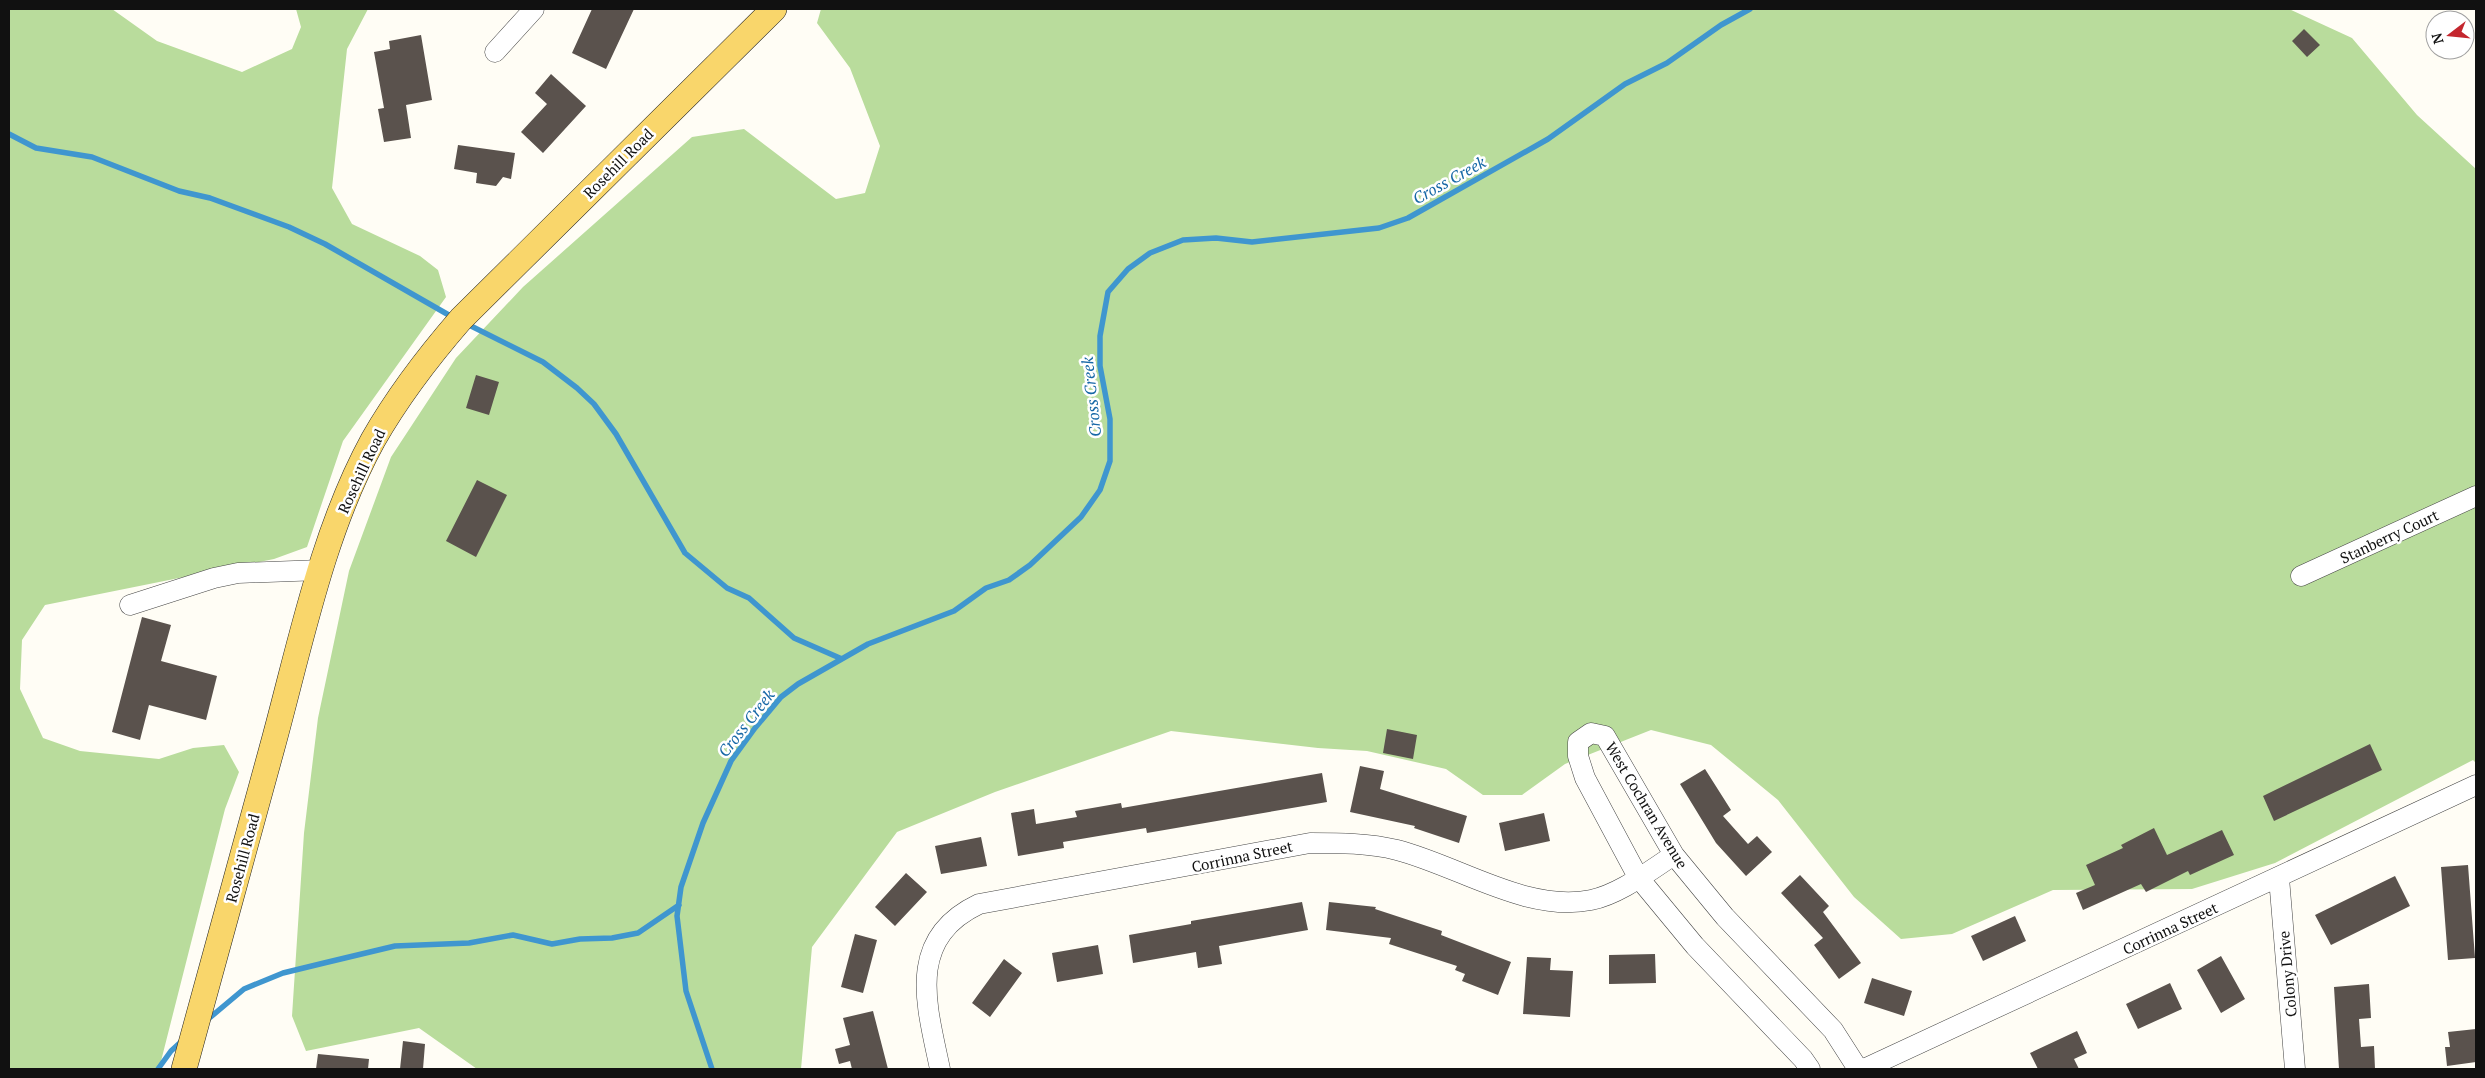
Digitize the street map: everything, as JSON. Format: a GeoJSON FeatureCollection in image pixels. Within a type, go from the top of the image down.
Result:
{"type":"FeatureCollection","features":[{"type":"Feature","properties":{"kind":"main road","name":"Rosehill Road"},"geometry":{"type":"LineString","coordinates":[[184,1069],[321,570],[344,505],[373,441],[398,398],[428,357],[461,319],[774,9]]}},
{"type":"Feature","properties":{"kind":"street"},"geometry":{"type":"LineString","coordinates":[[495,52],[534,9]]}},
{"type":"Feature","properties":{"kind":"street","name":"Stanberry Court"},"geometry":{"type":"LineString","coordinates":[[2301,576],[2476,496]]}},
{"type":"Feature","properties":{"kind":"street"},"geometry":{"type":"LineString","coordinates":[[130,605],[214,578],[238,573],[321,570]]}},
{"type":"Feature","properties":{"kind":"street","name":"West Cochran Avenue"},"geometry":{"type":"LineString","coordinates":[[1810,1069],[1803,1059],[1695,946],[1638,877],[1585,778],[1578,756],[1578,742],[1591,733],[1606,736],[1674,855],[1725,917],[1832,1030],[1858,1069]]}},
{"type":"Feature","properties":{"kind":"street","name":"Corrinna Street"},"geometry":{"type":"LineString","coordinates":[[1864,1069],[2280,878],[2476,785]]}},
{"type":"Feature","properties":{"kind":"street","name":"Corrinna Street"},"geometry":{"type":"LineString","coordinates":[[940,1069],[925,996],[926,971],[934,947],[948,926],[967,910],[979,904],[1310,843],[1348,843],[1398,851],[1542,902],[1568,904],[1593,900],[1616,890],[1674,855]]}},
{"type":"Feature","properties":{"kind":"street","name":"Colony Drive"},"geometry":{"type":"LineString","coordinates":[[2280,878],[2295,1069]]}},
{"type":"Feature","properties":{"kind":"green space"},"geometry":{"type":"Polygon","coordinates":[[[9,9],[112,9],[157,41],[242,72],[292,49],[301,27],[296,9],[368,9],[347,49],[332,188],[352,224],[420,256],[438,270],[446,297],[343,441],[307,547],[274,559],[45,605],[22,640],[20,689],[43,738],[80,751],[159,759],[193,748],[224,745],[239,772],[225,809],[159,1069],[9,1069],[9,9]]]}},
{"type":"Feature","properties":{"kind":"green space"},"geometry":{"type":"Polygon","coordinates":[[[821,9],[2289,9],[2352,38],[2417,115],[2476,169],[2476,763],[2473,760],[2275,863],[2192,889],[2053,890],[1952,934],[1901,939],[1854,897],[1778,800],[1711,745],[1651,730],[1565,764],[1522,795],[1483,795],[1446,769],[1367,751],[1318,748],[1171,731],[995,792],[897,832],[812,947],[801,1069],[477,1069],[419,1028],[306,1051],[292,1016],[304,833],[318,718],[349,571],[391,457],[456,358],[523,287],[692,137],[744,129],[836,199],[865,193],[880,146],[850,68],[817,23],[821,9]]]}},
{"type":"Feature","properties":{"kind":"building"},"geometry":{"type":"Polygon","coordinates":[[[592,9],[634,9],[606,69],[572,53],[592,9]]]}},
{"type":"Feature","properties":{"kind":"building"},"geometry":{"type":"Polygon","coordinates":[[[2304,29],[2320,45],[2307,57],[2292,41],[2304,29]]]}},
{"type":"Feature","properties":{"kind":"building"},"geometry":{"type":"Polygon","coordinates":[[[421,35],[432,100],[406,105],[411,138],[384,142],[378,109],[384,108],[374,52],[390,49],[389,41],[421,35]]]}},
{"type":"Feature","properties":{"kind":"building"},"geometry":{"type":"Polygon","coordinates":[[[551,74],[586,106],[543,153],[521,132],[547,104],[535,93],[551,74]]]}},
{"type":"Feature","properties":{"kind":"building"},"geometry":{"type":"Polygon","coordinates":[[[458,145],[515,153],[511,179],[503,177],[496,186],[476,183],[477,173],[454,169],[458,145]]]}},
{"type":"Feature","properties":{"kind":"building"},"geometry":{"type":"Polygon","coordinates":[[[476,375],[499,382],[489,415],[466,408],[476,375]]]}},
{"type":"Feature","properties":{"kind":"building"},"geometry":{"type":"Polygon","coordinates":[[[477,480],[507,495],[476,557],[446,541],[477,480]]]}},
{"type":"Feature","properties":{"kind":"building"},"geometry":{"type":"Polygon","coordinates":[[[142,617],[171,625],[161,661],[217,676],[206,720],[149,705],[140,740],[112,732],[142,617]]]}},
{"type":"Feature","properties":{"kind":"building"},"geometry":{"type":"Polygon","coordinates":[[[1387,729],[1417,735],[1413,759],[1383,753],[1387,729]]]}},
{"type":"Feature","properties":{"kind":"building"},"geometry":{"type":"Polygon","coordinates":[[[2370,744],[2382,770],[2274,821],[2263,796],[2370,744]]]}},
{"type":"Feature","properties":{"kind":"building"},"geometry":{"type":"Polygon","coordinates":[[[1360,766],[1384,771],[1380,789],[1467,816],[1459,843],[1414,828],[1415,826],[1350,812],[1360,766]]]}},
{"type":"Feature","properties":{"kind":"building"},"geometry":{"type":"Polygon","coordinates":[[[1705,769],[1731,810],[1723,816],[1748,844],[1757,836],[1772,852],[1746,876],[1716,843],[1680,784],[1705,769]]]}},
{"type":"Feature","properties":{"kind":"building"},"geometry":{"type":"Polygon","coordinates":[[[1322,773],[1327,802],[1147,833],[1146,828],[1063,842],[1064,848],[1018,856],[1011,813],[1034,809],[1036,824],[1077,817],[1075,811],[1121,803],[1122,808],[1322,773]]]}},
{"type":"Feature","properties":{"kind":"building"},"geometry":{"type":"Polygon","coordinates":[[[1544,813],[1550,841],[1505,851],[1499,823],[1544,813]]]}},
{"type":"Feature","properties":{"kind":"building"},"geometry":{"type":"Polygon","coordinates":[[[2154,828],[2167,855],[2222,830],[2234,855],[2190,875],[2188,871],[2146,892],[2141,884],[2083,910],[2076,893],[2095,885],[2086,865],[2123,848],[2121,845],[2154,828]]]}},
{"type":"Feature","properties":{"kind":"building"},"geometry":{"type":"Polygon","coordinates":[[[981,837],[987,866],[941,874],[935,846],[981,837]]]}},
{"type":"Feature","properties":{"kind":"building"},"geometry":{"type":"Polygon","coordinates":[[[2468,865],[2475,958],[2448,960],[2441,867],[2468,865]]]}},
{"type":"Feature","properties":{"kind":"building"},"geometry":{"type":"Polygon","coordinates":[[[906,873],[927,892],[895,926],[875,907],[906,873]]]}},
{"type":"Feature","properties":{"kind":"building"},"geometry":{"type":"Polygon","coordinates":[[[1800,875],[1829,906],[1823,912],[1861,963],[1839,979],[1814,945],[1823,938],[1781,893],[1800,875]]]}},
{"type":"Feature","properties":{"kind":"building"},"geometry":{"type":"Polygon","coordinates":[[[2395,876],[2410,906],[2331,945],[2315,915],[2395,876]]]}},
{"type":"Feature","properties":{"kind":"building"},"geometry":{"type":"Polygon","coordinates":[[[1302,902],[1308,930],[1219,946],[1222,964],[1198,968],[1196,952],[1133,963],[1129,935],[1191,924],[1191,921],[1302,902]]]}},
{"type":"Feature","properties":{"kind":"building"},"geometry":{"type":"Polygon","coordinates":[[[1329,902],[1376,907],[1375,909],[1442,931],[1441,935],[1511,962],[1498,995],[1462,981],[1465,974],[1455,970],[1457,966],[1389,944],[1391,938],[1326,930],[1329,902]]]}},
{"type":"Feature","properties":{"kind":"building"},"geometry":{"type":"Polygon","coordinates":[[[2015,916],[2026,941],[1983,961],[1971,936],[2015,916]]]}},
{"type":"Feature","properties":{"kind":"building"},"geometry":{"type":"Polygon","coordinates":[[[855,934],[877,940],[863,993],[841,987],[855,934]]]}},
{"type":"Feature","properties":{"kind":"building"},"geometry":{"type":"Polygon","coordinates":[[[1098,945],[1103,974],[1057,982],[1052,953],[1098,945]]]}},
{"type":"Feature","properties":{"kind":"building"},"geometry":{"type":"Polygon","coordinates":[[[1655,954],[1656,983],[1609,984],[1609,955],[1655,954]]]}},
{"type":"Feature","properties":{"kind":"building"},"geometry":{"type":"Polygon","coordinates":[[[2221,956],[2245,999],[2221,1013],[2197,970],[2221,956]]]}},
{"type":"Feature","properties":{"kind":"building"},"geometry":{"type":"Polygon","coordinates":[[[1527,957],[1551,958],[1550,970],[1573,971],[1570,1017],[1523,1014],[1527,957]]]}},
{"type":"Feature","properties":{"kind":"building"},"geometry":{"type":"Polygon","coordinates":[[[1004,959],[1022,973],[990,1017],[972,1003],[1004,959]]]}},
{"type":"Feature","properties":{"kind":"building"},"geometry":{"type":"Polygon","coordinates":[[[1872,978],[1912,991],[1904,1016],[1864,1003],[1872,978]]]}},
{"type":"Feature","properties":{"kind":"building"},"geometry":{"type":"Polygon","coordinates":[[[2170,983],[2182,1009],[2138,1029],[2126,1004],[2170,983]]]}},
{"type":"Feature","properties":{"kind":"building"},"geometry":{"type":"Polygon","coordinates":[[[2369,984],[2371,1018],[2359,1019],[2361,1047],[2374,1046],[2375,1069],[2339,1069],[2334,987],[2369,984]]]}},
{"type":"Feature","properties":{"kind":"building"},"geometry":{"type":"Polygon","coordinates":[[[873,1011],[888,1069],[852,1069],[850,1061],[839,1064],[835,1049],[850,1045],[843,1018],[873,1011]]]}},
{"type":"Feature","properties":{"kind":"building"},"geometry":{"type":"Polygon","coordinates":[[[2476,1029],[2476,1062],[2447,1066],[2445,1047],[2450,1047],[2448,1032],[2476,1029]]]}},
{"type":"Feature","properties":{"kind":"building"},"geometry":{"type":"Polygon","coordinates":[[[2077,1031],[2087,1053],[2074,1059],[2079,1069],[2038,1069],[2030,1053],[2077,1031]]]}},
{"type":"Feature","properties":{"kind":"building"},"geometry":{"type":"Polygon","coordinates":[[[403,1041],[425,1044],[423,1069],[400,1069],[403,1041]]]}},
{"type":"Feature","properties":{"kind":"building"},"geometry":{"type":"Polygon","coordinates":[[[318,1054],[369,1059],[368,1069],[316,1069],[318,1054]]]}},
{"type":"Feature","properties":{"kind":"waterway","name":"Cross Creek"},"geometry":{"type":"LineString","coordinates":[[712,1069],[686,991],[677,916],[681,887],[703,823],[731,761],[781,697],[798,684],[868,644],[954,611],[986,588],[1009,580],[1030,565],[1081,517],[1100,490],[1110,461],[1110,419],[1100,366],[1100,336],[1108,292],[1128,269],[1150,253],[1183,240],[1216,238],[1252,242],[1379,228],[1408,218],[1548,139],[1625,84],[1667,63],[1721,25],[1750,9]]}},
{"type":"Feature","properties":{"kind":"waterway"},"geometry":{"type":"LineString","coordinates":[[9,134],[36,148],[92,157],[179,191],[210,198],[289,227],[325,244],[454,318]]}},
{"type":"Feature","properties":{"kind":"waterway"},"geometry":{"type":"LineString","coordinates":[[465,323],[543,362],[577,388],[594,404],[616,434],[685,553],[727,588],[749,598],[794,638],[842,659]]}},
{"type":"Feature","properties":{"kind":"waterway"},"geometry":{"type":"LineString","coordinates":[[207,1020],[244,989],[283,973],[324,963],[395,946],[469,943],[513,935],[552,944],[580,939],[612,938],[638,933],[679,905]]}},
{"type":"Feature","properties":{"kind":"waterway"},"geometry":{"type":"LineString","coordinates":[[158,1069],[171,1051],[183,1040]]}}]}
